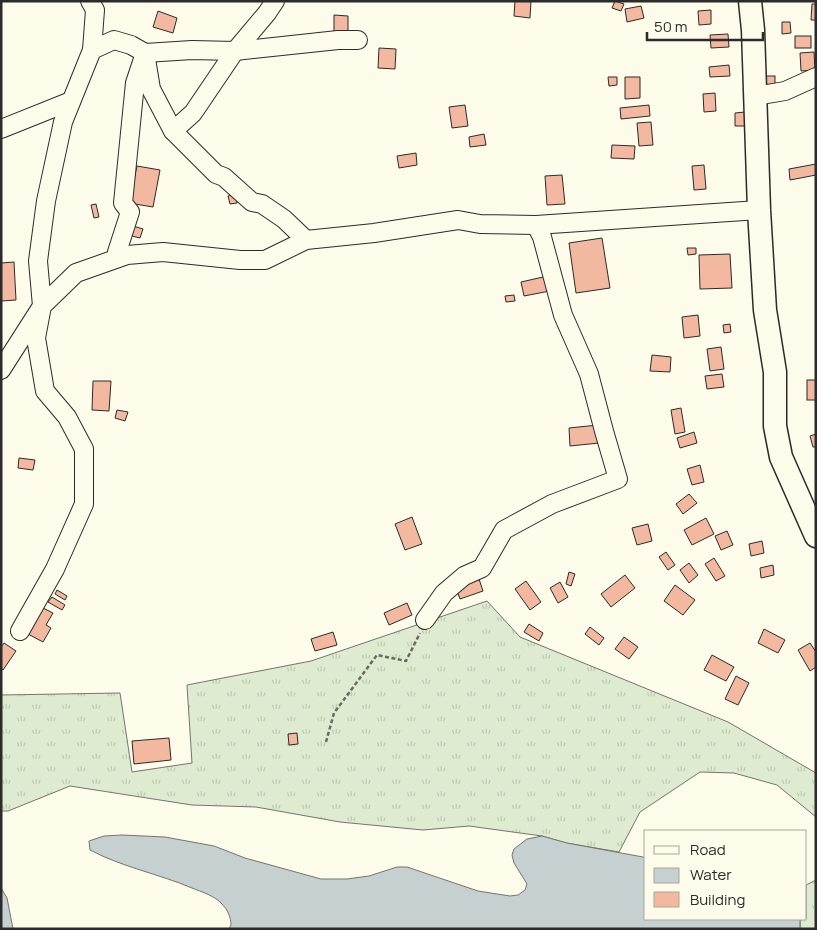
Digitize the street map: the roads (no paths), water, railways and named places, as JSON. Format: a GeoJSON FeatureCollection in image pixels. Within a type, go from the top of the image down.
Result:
{"type":"FeatureCollection","features":[{"type":"Feature","properties":{"kind":"main road"},"geometry":{"type":"LineString","coordinates":[[750,1],[759,210],[765,310],[775,372],[775,426],[781,457],[816,536]]}},
{"type":"Feature","properties":{"kind":"street"},"geometry":{"type":"LineString","coordinates":[[20,631],[55,569],[84,504],[84,449],[67,418],[45,390],[36,338],[42,306],[38,261],[46,201],[70,101],[92,50],[95,10],[90,1]]}},
{"type":"Feature","properties":{"kind":"street"},"geometry":{"type":"LineString","coordinates":[[173,131],[193,112],[235,51],[276,1]]}},
{"type":"Feature","properties":{"kind":"street"},"geometry":{"type":"LineString","coordinates":[[92,50],[114,40],[131,45],[145,53],[192,50],[235,51],[338,40],[358,40]]}},
{"type":"Feature","properties":{"kind":"street"},"geometry":{"type":"LineString","coordinates":[[145,53],[151,89],[173,131],[216,174],[224,178],[252,202],[262,204],[284,219],[306,240]]}},
{"type":"Feature","properties":{"kind":"street"},"geometry":{"type":"LineString","coordinates":[[117,258],[117,252],[130,212],[123,203],[129,128],[135,83],[145,53]]}},
{"type":"Feature","properties":{"kind":"street"},"geometry":{"type":"LineString","coordinates":[[755,96],[785,91],[816,77]]}},
{"type":"Feature","properties":{"kind":"street"},"geometry":{"type":"LineString","coordinates":[[1,129],[70,101]]}},
{"type":"Feature","properties":{"kind":"street"},"geometry":{"type":"LineString","coordinates":[[1,370],[42,306],[76,274],[126,255],[163,252],[240,260],[265,260],[306,240],[374,233],[458,220],[480,224],[536,225],[759,210]]}},
{"type":"Feature","properties":{"kind":"street"},"geometry":{"type":"LineString","coordinates":[[425,620],[444,593],[464,576],[482,568],[504,530],[552,504],[618,479],[589,374],[563,315],[542,238],[536,225]]}},
{"type":"Feature","properties":{"kind":"water"},"geometry":{"type":"Polygon","coordinates":[[[104,836],[165,837],[214,846],[245,858],[321,879],[347,879],[369,876],[397,867],[407,867],[478,891],[510,896],[518,895],[525,890],[527,884],[514,863],[512,855],[514,849],[527,839],[542,836],[567,843],[644,858],[644,920],[800,920],[800,929],[229,929],[231,922],[227,911],[212,896],[90,850],[89,841],[104,836]]]}},
{"type":"Feature","properties":{"kind":"water"},"geometry":{"type":"Polygon","coordinates":[[[1,888],[7,898],[13,929],[1,929],[1,888]]]}}]}
